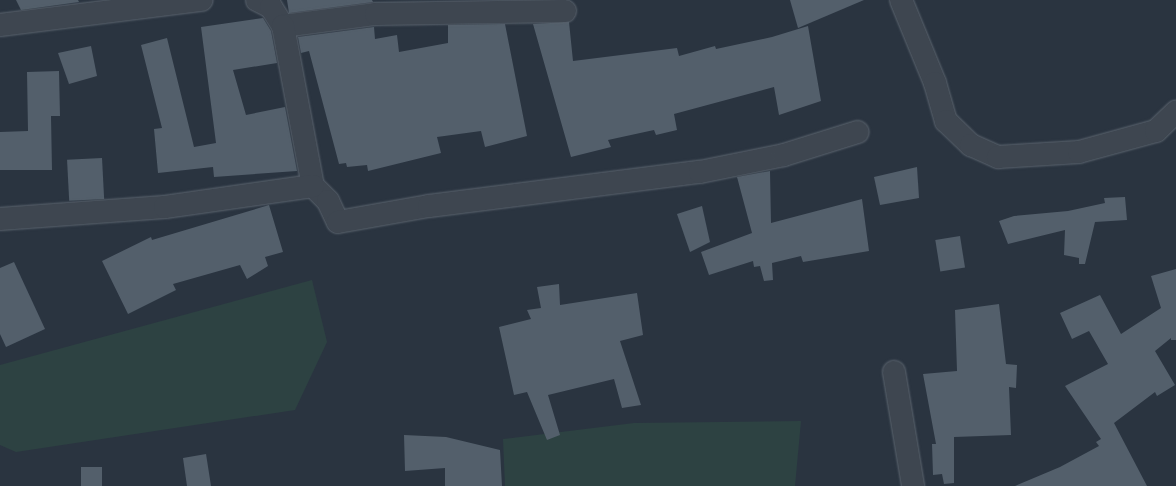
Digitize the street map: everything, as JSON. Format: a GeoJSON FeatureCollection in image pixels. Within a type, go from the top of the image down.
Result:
{"type":"FeatureCollection","features":[{"type":"Feature","properties":{"kind":"street"},"geometry":{"type":"LineString","coordinates":[[0,25],[134,4],[201,0]]}},
{"type":"Feature","properties":{"kind":"street"},"geometry":{"type":"LineString","coordinates":[[257,0],[271,7],[283,26],[313,186],[328,201],[338,222],[436,205],[700,172],[784,155],[858,132]]}},
{"type":"Feature","properties":{"kind":"street"},"geometry":{"type":"LineString","coordinates":[[901,0],[935,83],[946,121],[971,145],[998,157],[1079,152],[1156,131],[1176,112]]}},
{"type":"Feature","properties":{"kind":"street"},"geometry":{"type":"LineString","coordinates":[[283,26],[376,14],[565,11]]}},
{"type":"Feature","properties":{"kind":"street"},"geometry":{"type":"LineString","coordinates":[[0,219],[165,207],[313,186]]}},
{"type":"Feature","properties":{"kind":"street"},"geometry":{"type":"LineString","coordinates":[[894,372],[913,486]]}},
{"type":"Feature","properties":{"kind":"green space"},"geometry":{"type":"Polygon","coordinates":[[[312,280],[327,342],[295,410],[16,452],[0,445],[0,365],[312,280]]]}},
{"type":"Feature","properties":{"kind":"green space"},"geometry":{"type":"Polygon","coordinates":[[[801,421],[795,486],[505,486],[503,439],[634,423],[801,421]]]}},
{"type":"Feature","properties":{"kind":"building"},"geometry":{"type":"Polygon","coordinates":[[[16,0],[78,0],[79,2],[21,10],[16,0]]]}},
{"type":"Feature","properties":{"kind":"building"},"geometry":{"type":"Polygon","coordinates":[[[287,0],[372,0],[373,2],[289,13],[287,0]]]}},
{"type":"Feature","properties":{"kind":"building"},"geometry":{"type":"Polygon","coordinates":[[[790,0],[864,0],[798,28],[790,0]]]}},
{"type":"Feature","properties":{"kind":"building"},"geometry":{"type":"Polygon","coordinates":[[[263,18],[271,31],[277,63],[233,70],[246,115],[285,107],[297,171],[214,177],[213,167],[158,173],[154,129],[162,128],[141,45],[167,38],[194,147],[216,143],[201,27],[263,18]]]}},
{"type":"Feature","properties":{"kind":"building"},"geometry":{"type":"Polygon","coordinates":[[[569,22],[573,61],[677,48],[679,56],[715,46],[716,49],[772,37],[808,26],[821,101],[779,115],[774,87],[674,114],[677,130],[656,135],[654,130],[608,140],[611,147],[571,157],[533,24],[569,22]]]}},
{"type":"Feature","properties":{"kind":"building"},"geometry":{"type":"Polygon","coordinates":[[[505,24],[527,136],[485,147],[481,131],[437,137],[441,153],[368,171],[367,165],[347,167],[346,163],[339,164],[309,51],[301,53],[298,37],[374,27],[375,39],[397,35],[399,52],[448,43],[448,25],[505,24]]]}},
{"type":"Feature","properties":{"kind":"building"},"geometry":{"type":"Polygon","coordinates":[[[91,46],[97,76],[69,84],[58,53],[91,46]]]}},
{"type":"Feature","properties":{"kind":"building"},"geometry":{"type":"Polygon","coordinates":[[[59,71],[60,116],[51,116],[52,170],[0,170],[0,132],[28,131],[27,72],[59,71]]]}},
{"type":"Feature","properties":{"kind":"building"},"geometry":{"type":"Polygon","coordinates":[[[102,158],[104,199],[69,201],[67,160],[102,158]]]}},
{"type":"Feature","properties":{"kind":"building"},"geometry":{"type":"Polygon","coordinates":[[[917,167],[919,198],[880,205],[874,177],[917,167]]]}},
{"type":"Feature","properties":{"kind":"building"},"geometry":{"type":"Polygon","coordinates":[[[770,171],[771,223],[862,199],[869,251],[803,262],[801,256],[772,263],[773,280],[764,281],[760,266],[754,267],[753,261],[709,275],[701,252],[752,233],[737,177],[770,171]]]}},
{"type":"Feature","properties":{"kind":"building"},"geometry":{"type":"Polygon","coordinates":[[[1125,197],[1127,220],[1095,222],[1085,264],[1079,264],[1079,258],[1064,255],[1065,230],[1008,244],[999,221],[1014,216],[1068,211],[1105,203],[1104,198],[1125,197]]]}},
{"type":"Feature","properties":{"kind":"building"},"geometry":{"type":"Polygon","coordinates":[[[269,205],[283,252],[265,257],[268,266],[247,279],[240,265],[173,284],[176,290],[128,314],[102,261],[151,237],[152,240],[269,205]]]}},
{"type":"Feature","properties":{"kind":"building"},"geometry":{"type":"Polygon","coordinates":[[[702,206],[710,242],[690,252],[677,214],[702,206]]]}},
{"type":"Feature","properties":{"kind":"building"},"geometry":{"type":"Polygon","coordinates":[[[960,236],[965,268],[940,272],[935,240],[960,236]]]}},
{"type":"Feature","properties":{"kind":"building"},"geometry":{"type":"Polygon","coordinates":[[[14,262],[45,329],[6,347],[0,334],[0,268],[14,262]]]}},
{"type":"Feature","properties":{"kind":"building"},"geometry":{"type":"Polygon","coordinates":[[[1176,269],[1176,340],[1171,340],[1171,338],[1155,351],[1175,385],[1157,396],[1155,392],[1114,423],[1147,486],[1015,486],[1060,467],[1099,446],[1096,442],[1101,439],[1065,386],[1108,364],[1089,331],[1072,339],[1060,313],[1100,295],[1121,334],[1161,308],[1151,276],[1176,269]]]}},
{"type":"Feature","properties":{"kind":"building"},"geometry":{"type":"Polygon","coordinates":[[[559,284],[560,305],[637,293],[643,335],[620,341],[641,405],[622,408],[614,379],[548,395],[560,435],[547,440],[527,392],[514,395],[499,327],[531,319],[527,310],[541,308],[537,287],[559,284]]]}},
{"type":"Feature","properties":{"kind":"building"},"geometry":{"type":"Polygon","coordinates":[[[999,304],[1006,364],[1017,365],[1016,388],[1009,387],[1011,435],[954,437],[954,483],[944,484],[942,474],[933,475],[932,444],[936,444],[923,374],[957,371],[955,310],[999,304]]]}},
{"type":"Feature","properties":{"kind":"building"},"geometry":{"type":"Polygon","coordinates":[[[404,435],[446,437],[500,450],[502,486],[445,486],[445,468],[405,471],[404,435]]]}},
{"type":"Feature","properties":{"kind":"building"},"geometry":{"type":"Polygon","coordinates":[[[206,454],[211,486],[187,486],[183,458],[206,454]]]}},
{"type":"Feature","properties":{"kind":"building"},"geometry":{"type":"Polygon","coordinates":[[[81,467],[102,467],[102,486],[81,486],[81,467]]]}}]}
